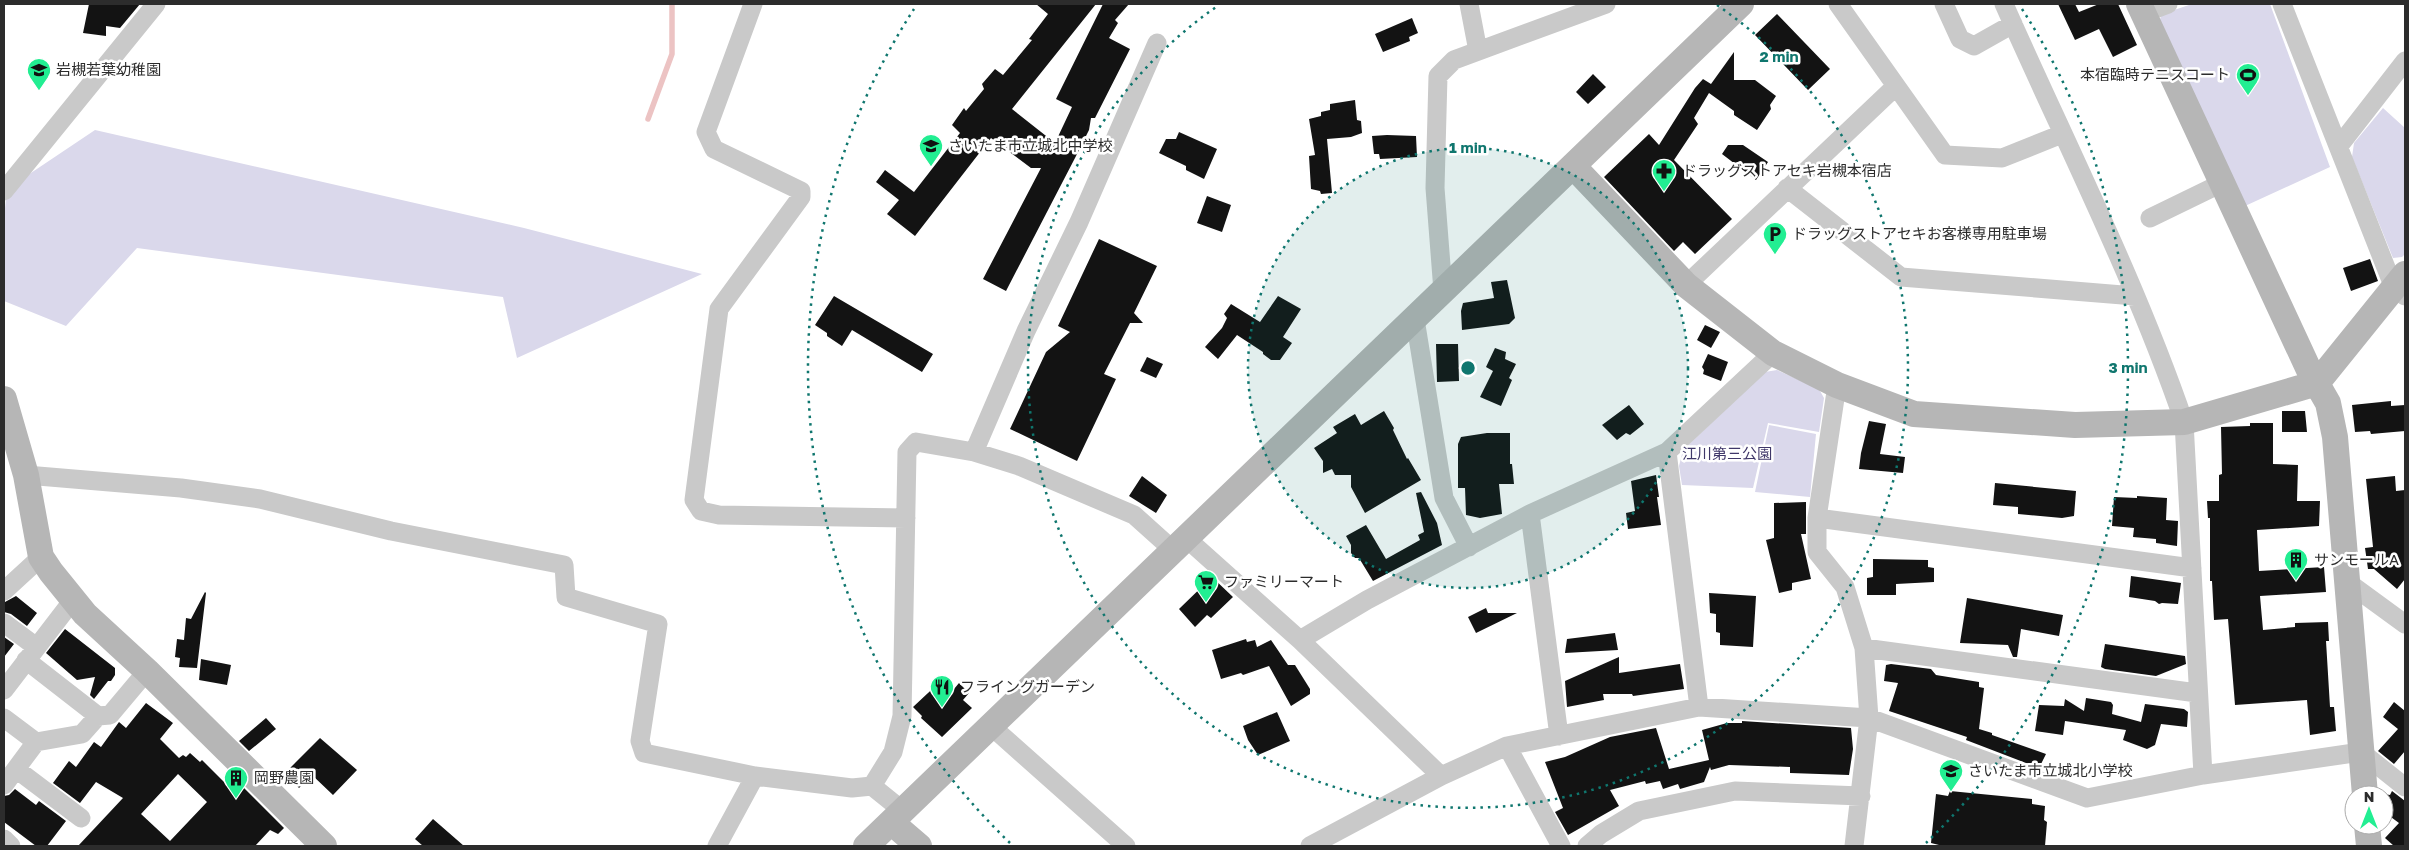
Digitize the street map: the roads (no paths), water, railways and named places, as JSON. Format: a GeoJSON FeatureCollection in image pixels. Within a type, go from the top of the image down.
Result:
{"type":"FeatureCollection","features":[{"type":"Feature","properties":{"kind":"street"},"geometry":{"type":"LineString","coordinates":[[4,191],[156,4]]}},
{"type":"Feature","properties":{"kind":"street"},"geometry":{"type":"LineString","coordinates":[[753,4],[706,132],[714,149],[801,191],[801,197],[719,309],[694,500],[701,511],[719,515],[906,518]]}},
{"type":"Feature","properties":{"kind":"street"},"geometry":{"type":"LineString","coordinates":[[1469,4],[1478,51]]}},
{"type":"Feature","properties":{"kind":"street"},"geometry":{"type":"LineString","coordinates":[[1443,291],[1435,188],[1438,76],[1454,60],[1606,4]]}},
{"type":"Feature","properties":{"kind":"street"},"geometry":{"type":"LineString","coordinates":[[866,846],[1741,4]]}},
{"type":"Feature","properties":{"kind":"street"},"geometry":{"type":"LineString","coordinates":[[1838,4],[1945,155],[2002,158],[2062,134]]}},
{"type":"Feature","properties":{"kind":"street"},"geometry":{"type":"LineString","coordinates":[[1944,4],[1960,39],[1974,46],[2013,24]]}},
{"type":"Feature","properties":{"kind":"street"},"geometry":{"type":"LineString","coordinates":[[2004,4],[2136,296],[2171,382],[2184,422],[2197,693],[2203,775]]}},
{"type":"Feature","properties":{"kind":"street"},"geometry":{"type":"LineString","coordinates":[[2168,4],[2141,8],[2222,183],[2328,403],[2335,437],[2364,785]]}},
{"type":"Feature","properties":{"kind":"street"},"geometry":{"type":"LineString","coordinates":[[1573,166],[1686,285],[1773,353],[1837,385],[1914,414],[2075,426],[2184,422],[2317,383],[2402,286],[2339,146],[2282,4]]}},
{"type":"Feature","properties":{"kind":"street"},"geometry":{"type":"LineString","coordinates":[[974,452],[1026,331],[1079,222],[1157,43]]}},
{"type":"Feature","properties":{"kind":"street"},"geometry":{"type":"LineString","coordinates":[[2339,146],[2405,61]]}},
{"type":"Feature","properties":{"kind":"street"},"geometry":{"type":"LineString","coordinates":[[1686,285],[1896,86]]}},
{"type":"Feature","properties":{"kind":"street"},"geometry":{"type":"LineString","coordinates":[[2150,218],[2222,183]]}},
{"type":"Feature","properties":{"kind":"street"},"geometry":{"type":"LineString","coordinates":[[1788,188],[1901,277],[2136,296]]}},
{"type":"Feature","properties":{"kind":"street"},"geometry":{"type":"LineString","coordinates":[[1415,319],[1444,498],[1469,547]]}},
{"type":"Feature","properties":{"kind":"street"},"geometry":{"type":"LineString","coordinates":[[1300,640],[1367,600],[1530,514],[1668,452],[1773,353]]}},
{"type":"Feature","properties":{"kind":"street"},"geometry":{"type":"LineString","coordinates":[[1837,385],[1817,518],[1817,552],[1845,587],[1864,648],[1869,718],[1854,846]]}},
{"type":"Feature","properties":{"kind":"street"},"geometry":{"type":"LineString","coordinates":[[4,399],[26,476],[41,558],[84,614],[147,671],[324,846]]}},
{"type":"Feature","properties":{"kind":"street"},"geometry":{"type":"LineString","coordinates":[[872,786],[893,752],[902,716],[907,452],[916,442],[974,452],[1018,466],[1134,515],[1179,544],[1300,640],[1441,776]]}},
{"type":"Feature","properties":{"kind":"street"},"geometry":{"type":"LineString","coordinates":[[1668,452],[1700,707]]}},
{"type":"Feature","properties":{"kind":"street"},"geometry":{"type":"LineString","coordinates":[[26,476],[182,488],[260,499],[391,531],[564,565],[566,597],[658,624],[640,741],[644,753],[755,776],[852,788],[872,786]]}},
{"type":"Feature","properties":{"kind":"street"},"geometry":{"type":"LineString","coordinates":[[1530,514],[1559,736]]}},
{"type":"Feature","properties":{"kind":"street"},"geometry":{"type":"LineString","coordinates":[[1817,518],[2192,568]]}},
{"type":"Feature","properties":{"kind":"street"},"geometry":{"type":"LineString","coordinates":[[4,591],[41,558]]}},
{"type":"Feature","properties":{"kind":"street"},"geometry":{"type":"LineString","coordinates":[[2346,581],[2405,624]]}},
{"type":"Feature","properties":{"kind":"street"},"geometry":{"type":"LineString","coordinates":[[4,690],[30,653],[73,600]]}},
{"type":"Feature","properties":{"kind":"street"},"geometry":{"type":"LineString","coordinates":[[4,623],[30,653],[98,716]]}},
{"type":"Feature","properties":{"kind":"street"},"geometry":{"type":"LineString","coordinates":[[1864,648],[2197,693]]}},
{"type":"Feature","properties":{"kind":"street"},"geometry":{"type":"LineString","coordinates":[[4,784],[36,742],[82,734],[98,716],[110,714],[147,671]]}},
{"type":"Feature","properties":{"kind":"street"},"geometry":{"type":"LineString","coordinates":[[1310,846],[1441,776],[1507,746],[1700,707],[1869,718],[2087,798],[2203,775],[2361,752],[2405,787]]}},
{"type":"Feature","properties":{"kind":"street"},"geometry":{"type":"LineString","coordinates":[[4,718],[36,742]]}},
{"type":"Feature","properties":{"kind":"street"},"geometry":{"type":"LineString","coordinates":[[991,726],[1126,846]]}},
{"type":"Feature","properties":{"kind":"street"},"geometry":{"type":"LineString","coordinates":[[1507,746],[1561,846]]}},
{"type":"Feature","properties":{"kind":"street"},"geometry":{"type":"LineString","coordinates":[[16,769],[81,818]]}},
{"type":"Feature","properties":{"kind":"street"},"geometry":{"type":"LineString","coordinates":[[717,846],[755,776]]}},
{"type":"Feature","properties":{"kind":"street"},"geometry":{"type":"LineString","coordinates":[[872,786],[919,846]]}},
{"type":"Feature","properties":{"kind":"street"},"geometry":{"type":"LineString","coordinates":[[1587,846],[1601,834],[1640,811],[1735,791],[1861,796]]}},
{"type":"Feature","properties":{"kind":"street"},"geometry":{"type":"LineString","coordinates":[[4,839],[11,846]]}},
{"type":"Feature","properties":{"kind":"waterway"},"geometry":{"type":"LineString","coordinates":[[648,119],[672,54],[672,4]]}},
{"type":"Feature","properties":{"kind":"place","name":"岩槻若葉幼稚園"},"geometry":{"type":"Point","coordinates":[39,91]}},
{"type":"Feature","properties":{"kind":"place","name":"本宿臨時テニスコート"},"geometry":{"type":"Point","coordinates":[2248,96]}},
{"type":"Feature","properties":{"kind":"place","name":"さいたま市立城北中学校"},"geometry":{"type":"Point","coordinates":[931,167]}},
{"type":"Feature","properties":{"kind":"place","name":"ドラッグストアセキ岩槻本宿店"},"geometry":{"type":"Point","coordinates":[1664,192]}},
{"type":"Feature","properties":{"kind":"place","name":"ドラッグストアセキお客様専用駐車場"},"geometry":{"type":"Point","coordinates":[1775,255]}},
{"type":"Feature","properties":{"kind":"place","name":"サンモールA"},"geometry":{"type":"Point","coordinates":[2296,581]}},
{"type":"Feature","properties":{"kind":"place","name":"ファミリーマート"},"geometry":{"type":"Point","coordinates":[1206,603]}},
{"type":"Feature","properties":{"kind":"place","name":"フライングガーデン"},"geometry":{"type":"Point","coordinates":[942,708]}},
{"type":"Feature","properties":{"kind":"place","name":"さいたま市立城北小学校"},"geometry":{"type":"Point","coordinates":[1951,792]}},
{"type":"Feature","properties":{"kind":"place","name":"岡野農園"},"geometry":{"type":"Point","coordinates":[236,799]}},
{"type":"Feature","properties":{"kind":"park label","name":"江川第三公園"},"geometry":{"type":"Point","coordinates":[1727,454]}}]}
